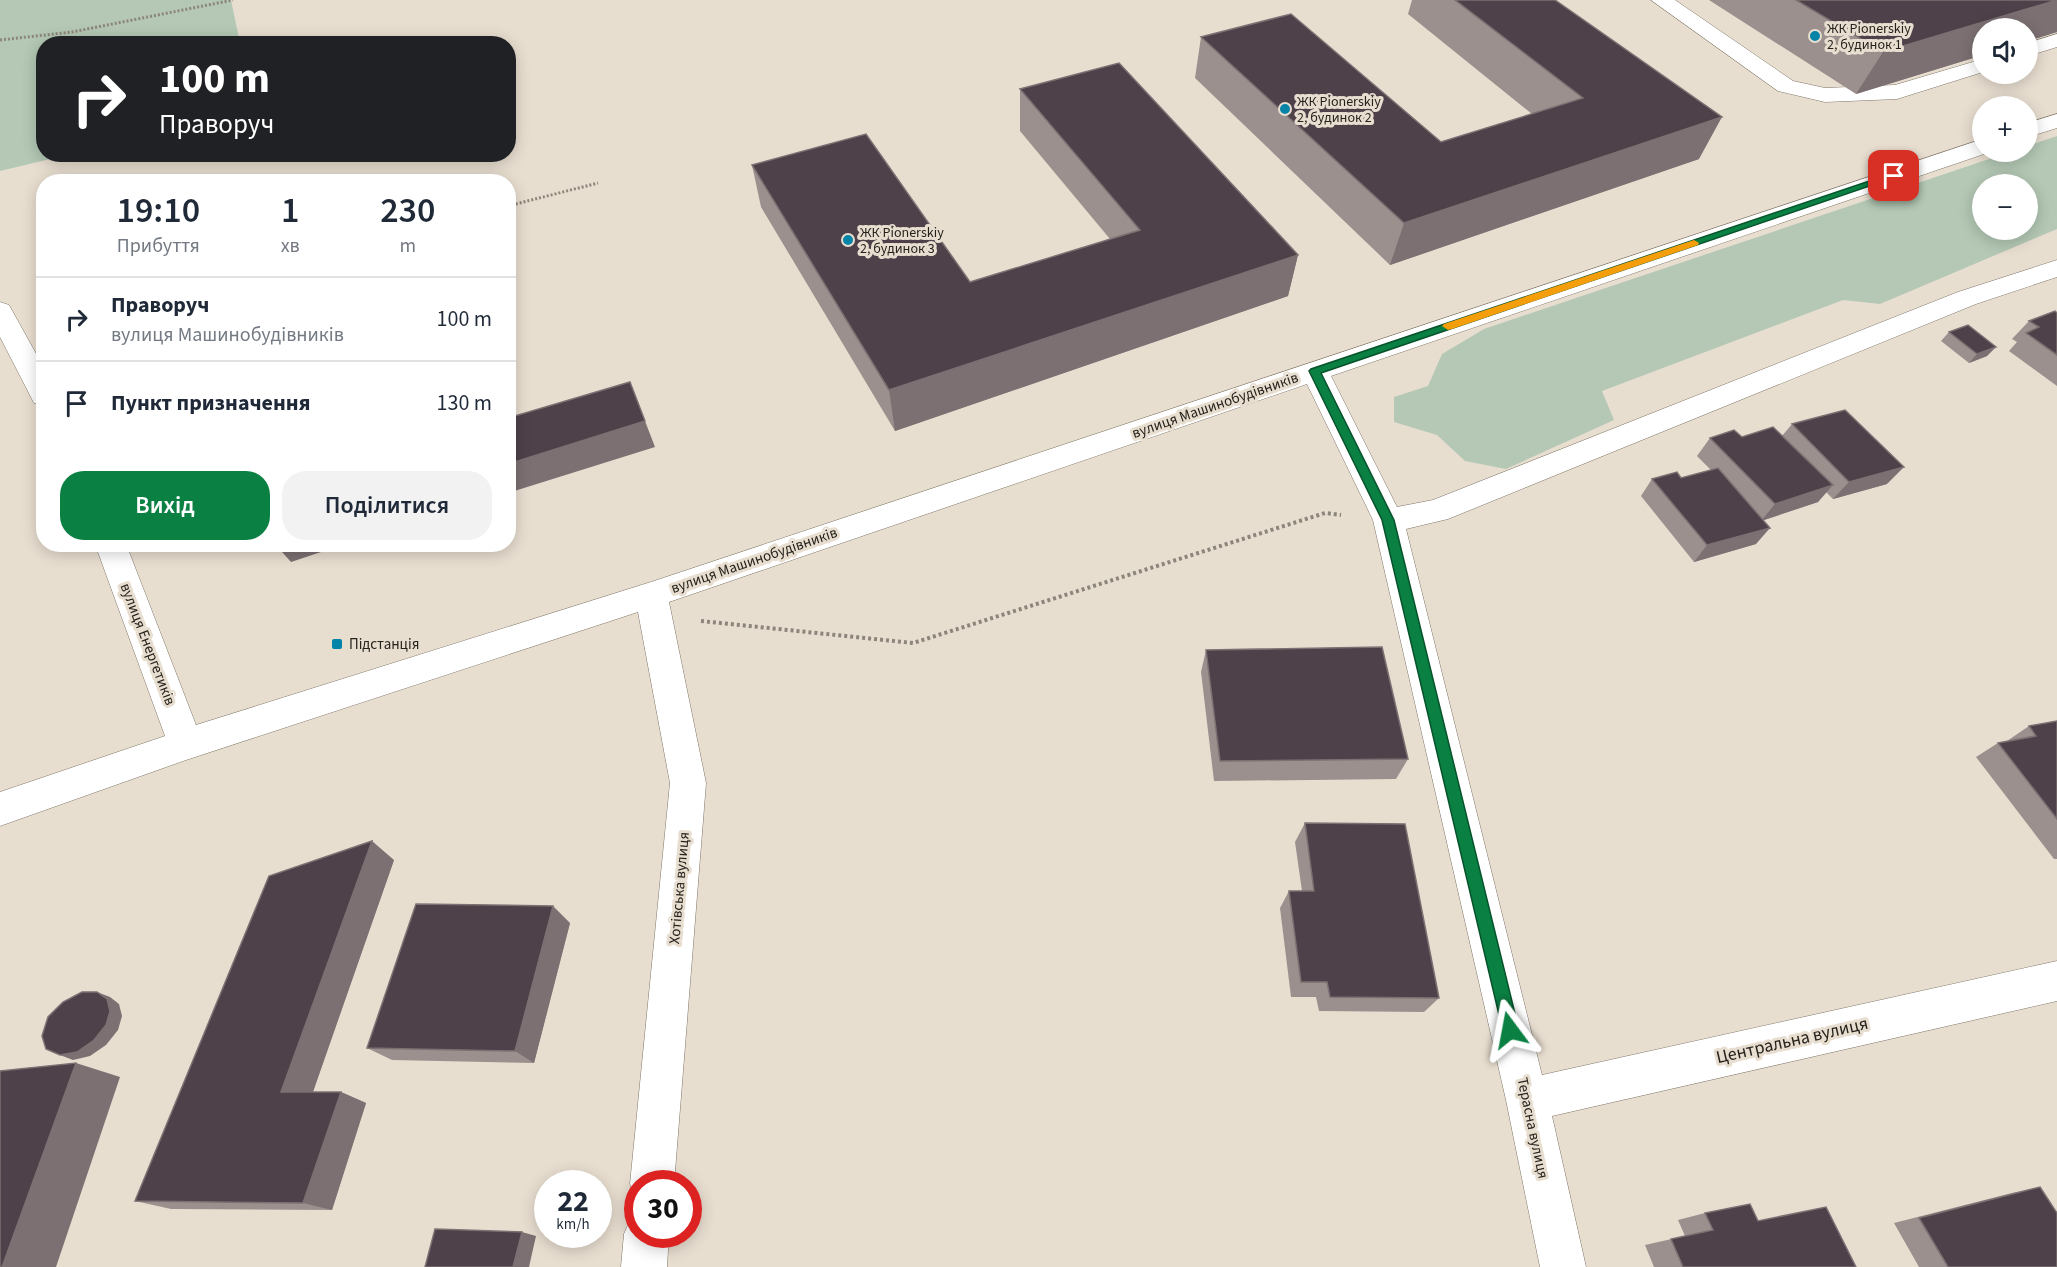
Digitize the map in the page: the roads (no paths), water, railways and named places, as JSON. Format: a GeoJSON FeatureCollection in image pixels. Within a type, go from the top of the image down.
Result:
{"type":"FeatureCollection","features":[{"type":"Feature","properties":{"kind":"street"},"geometry":{"type":"LineString","coordinates":[[1661,0],[1786,86],[1825,95],[1897,92],[1972,68]]}},
{"type":"Feature","properties":{"kind":"street"},"geometry":{"type":"LineString","coordinates":[[2038,47],[2057,40]]}},
{"type":"Feature","properties":{"kind":"street"},"geometry":{"type":"LineString","coordinates":[[2038,127],[2057,121]]}},
{"type":"Feature","properties":{"kind":"street","name":"вулиця Машинобудівників"},"geometry":{"type":"LineString","coordinates":[[0,809],[186,744],[653,606],[1315,371],[1972,150]]}},
{"type":"Feature","properties":{"kind":"street"},"geometry":{"type":"LineString","coordinates":[[1388,520],[1437,511],[1967,298],[2057,268]]}},
{"type":"Feature","properties":{"kind":"street"},"geometry":{"type":"LineString","coordinates":[[0,311],[36,381]]}},
{"type":"Feature","properties":{"kind":"street","name":"Терасна вулиця"},"geometry":{"type":"LineString","coordinates":[[1315,371],[1388,520],[1527,1100],[1563,1267]]}},
{"type":"Feature","properties":{"kind":"street","name":"вулиця Енергетиків"},"geometry":{"type":"LineString","coordinates":[[113,552],[186,744]]}},
{"type":"Feature","properties":{"kind":"street","name":"Хотівська вулиця"},"geometry":{"type":"LineString","coordinates":[[653,606],[688,783],[653,1170]]}},
{"type":"Feature","properties":{"kind":"street","name":"Центральна вулиця"},"geometry":{"type":"LineString","coordinates":[[1527,1100],[2057,981]]}},
{"type":"Feature","properties":{"kind":"street"},"geometry":{"type":"LineString","coordinates":[[644,1267],[646,1248]]}},
{"type":"Feature","properties":{"kind":"place","name":"ЖК Pionerskiy 2, будинок 1"},"geometry":{"type":"Point","coordinates":[1815,36]}},
{"type":"Feature","properties":{"kind":"place","name":"ЖК Pionerskiy 2, будинок 2"},"geometry":{"type":"Point","coordinates":[1285,109]}},
{"type":"Feature","properties":{"kind":"place","name":"ЖК Pionerskiy 2, будинок 3"},"geometry":{"type":"Point","coordinates":[848,240]}},
{"type":"Feature","properties":{"kind":"place","name":"Підстанція"},"geometry":{"type":"Point","coordinates":[337,644]}}]}
